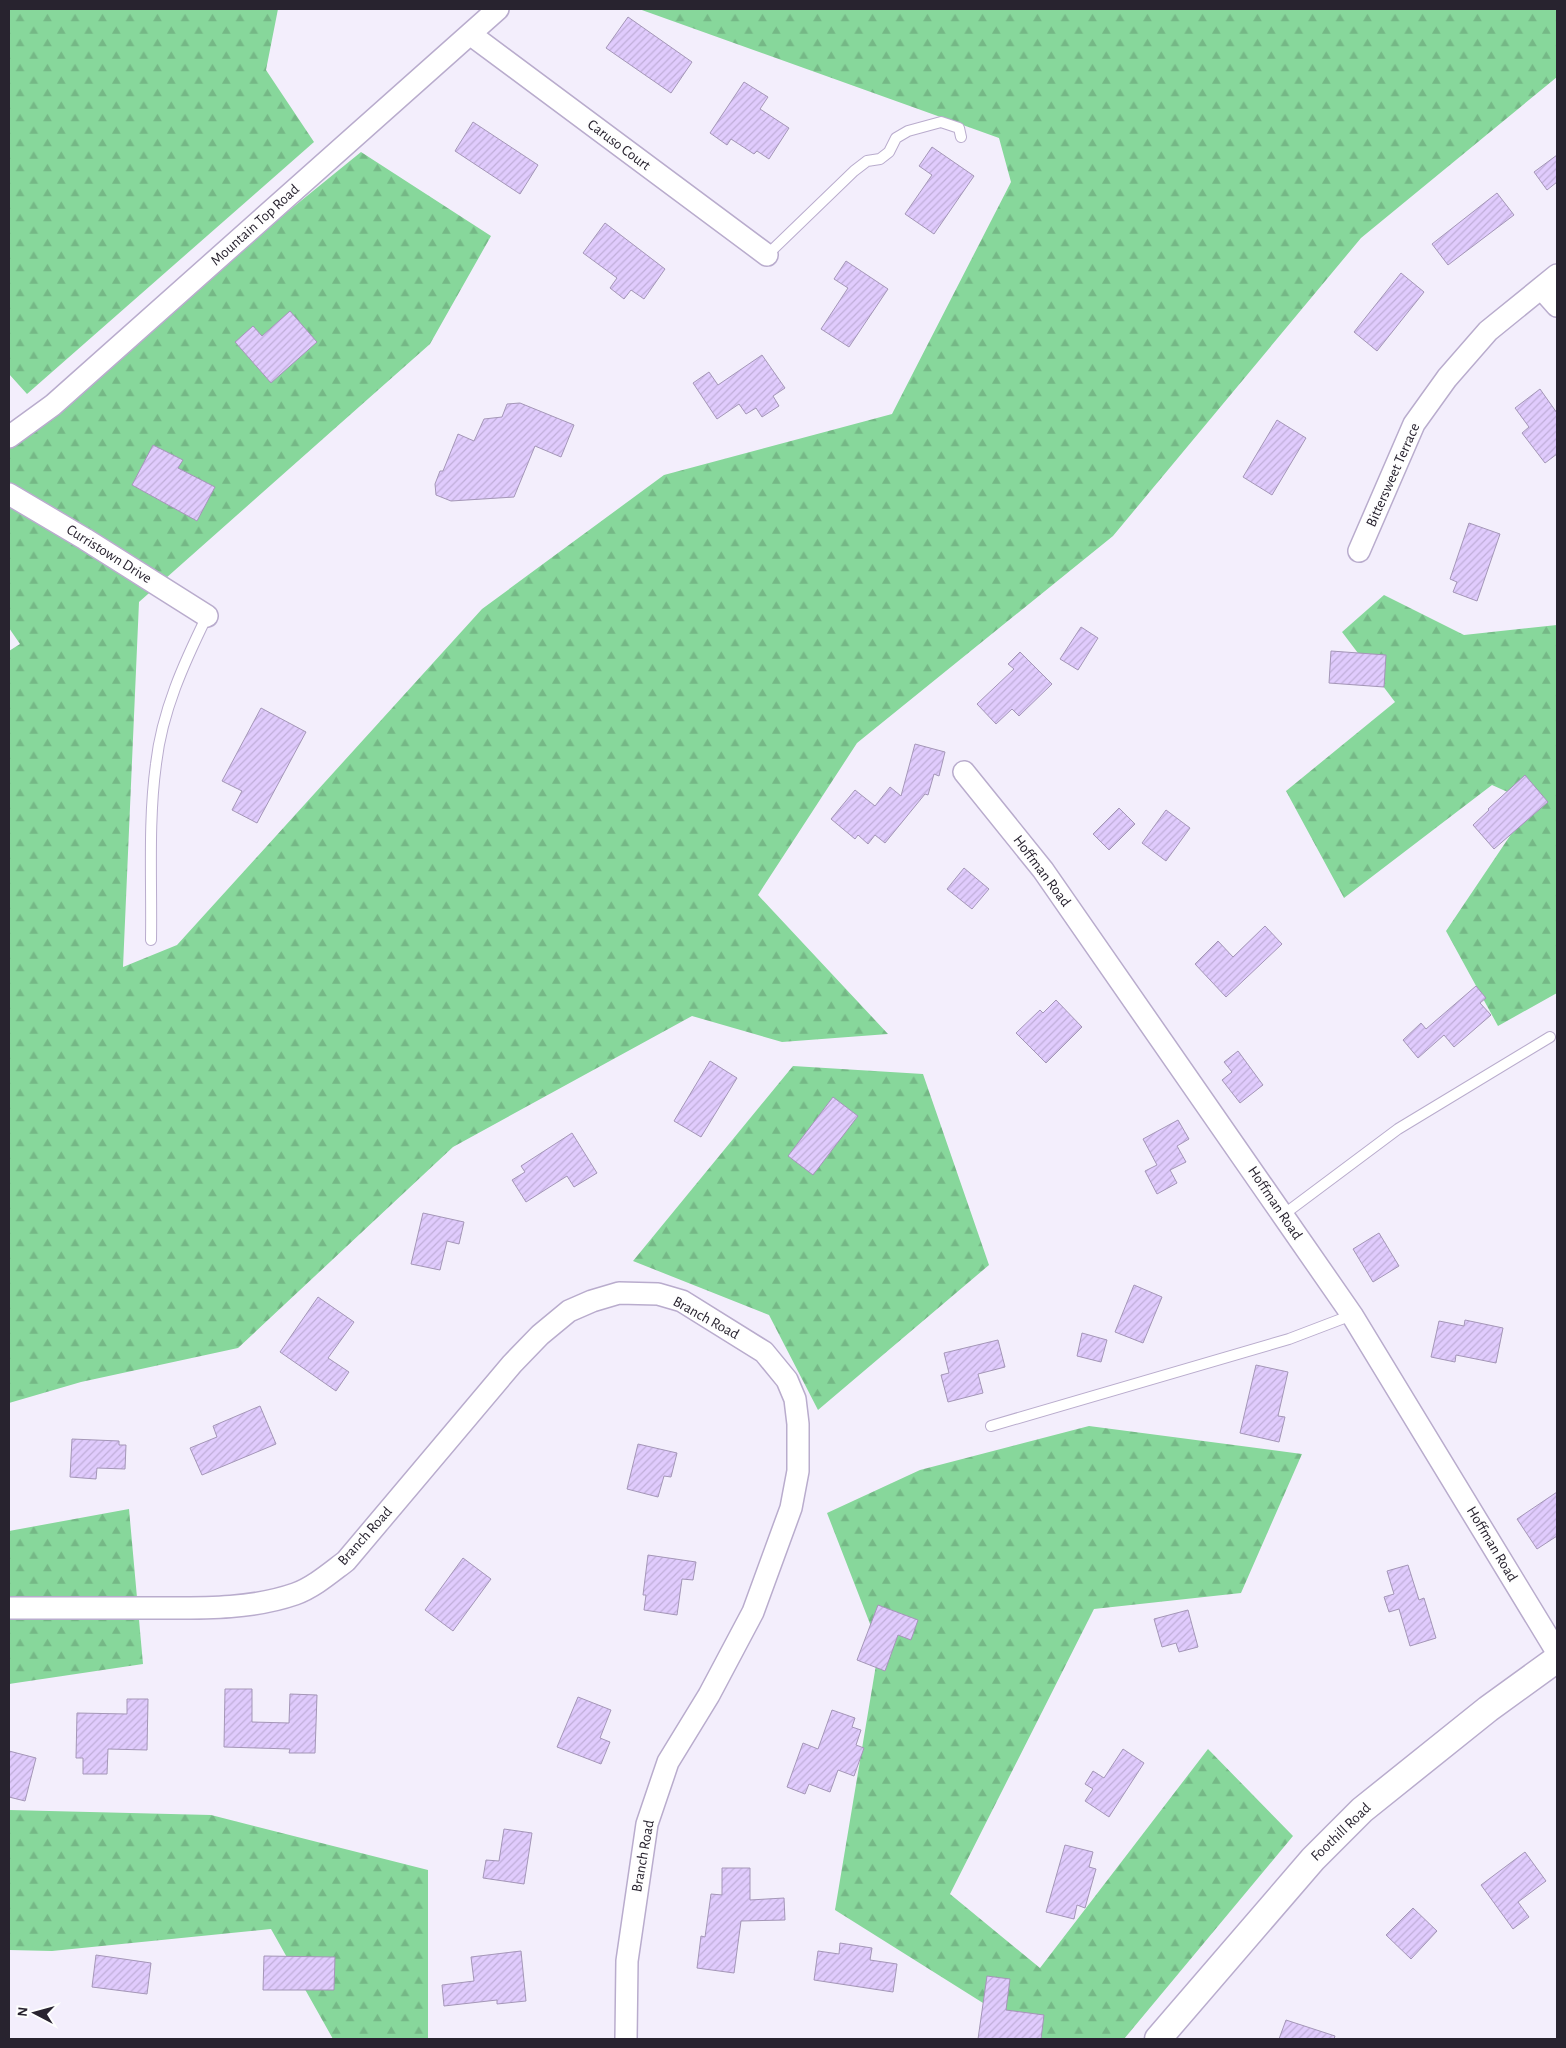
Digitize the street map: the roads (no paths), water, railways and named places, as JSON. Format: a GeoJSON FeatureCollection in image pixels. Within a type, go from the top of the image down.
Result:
{"type":"FeatureCollection","features":[{"type":"Feature","properties":{"kind":"street","name":"Mountain Top Road"},"geometry":{"type":"LineString","coordinates":[[9,438],[53,405],[498,9]]}},
{"type":"Feature","properties":{"kind":"street","name":"Caruso Court"},"geometry":{"type":"LineString","coordinates":[[470,34],[767,255]]}},
{"type":"Feature","properties":{"kind":"street"},"geometry":{"type":"LineString","coordinates":[[1549,281],[1557,306]]}},
{"type":"Feature","properties":{"kind":"street","name":"Bittersweet Terrace"},"geometry":{"type":"LineString","coordinates":[[1359,551],[1414,424],[1447,378],[1488,331],[1549,281]]}},
{"type":"Feature","properties":{"kind":"street","name":"Curristown Drive"},"geometry":{"type":"LineString","coordinates":[[9,494],[85,539],[207,616]]}},
{"type":"Feature","properties":{"kind":"street","name":"Hoffman Road"},"geometry":{"type":"LineString","coordinates":[[964,772],[1043,870],[1352,1314],[1557,1652]]}},
{"type":"Feature","properties":{"kind":"street","name":"Branch Road"},"geometry":{"type":"LineString","coordinates":[[9,1608],[186,1608],[238,1606],[271,1601],[296,1593],[320,1580],[346,1561],[512,1364],[540,1335],[569,1311],[592,1301],[619,1293],[658,1294],[682,1301],[764,1352],[787,1380],[795,1399],[798,1424],[798,1471],[790,1508],[753,1612],[709,1695],[668,1762],[647,1824],[627,1961],[626,2039]]}},
{"type":"Feature","properties":{"kind":"street","name":"Foothill Road"},"geometry":{"type":"LineString","coordinates":[[1158,2039],[1313,1859],[1362,1810],[1488,1709],[1557,1659]]}},
{"type":"Feature","properties":{"kind":"lane"},"geometry":{"type":"LineString","coordinates":[[767,255],[854,171],[867,161],[880,159],[889,152],[896,138],[908,131],[941,122],[959,128],[961,137]]}},
{"type":"Feature","properties":{"kind":"lane"},"geometry":{"type":"LineString","coordinates":[[151,940],[152,825],[156,764],[166,713],[183,666],[207,616]]}},
{"type":"Feature","properties":{"kind":"lane"},"geometry":{"type":"LineString","coordinates":[[1283,1215],[1398,1128],[1550,1037]]}},
{"type":"Feature","properties":{"kind":"lane"},"geometry":{"type":"LineString","coordinates":[[991,1426],[1289,1339],[1352,1314]]}}]}
